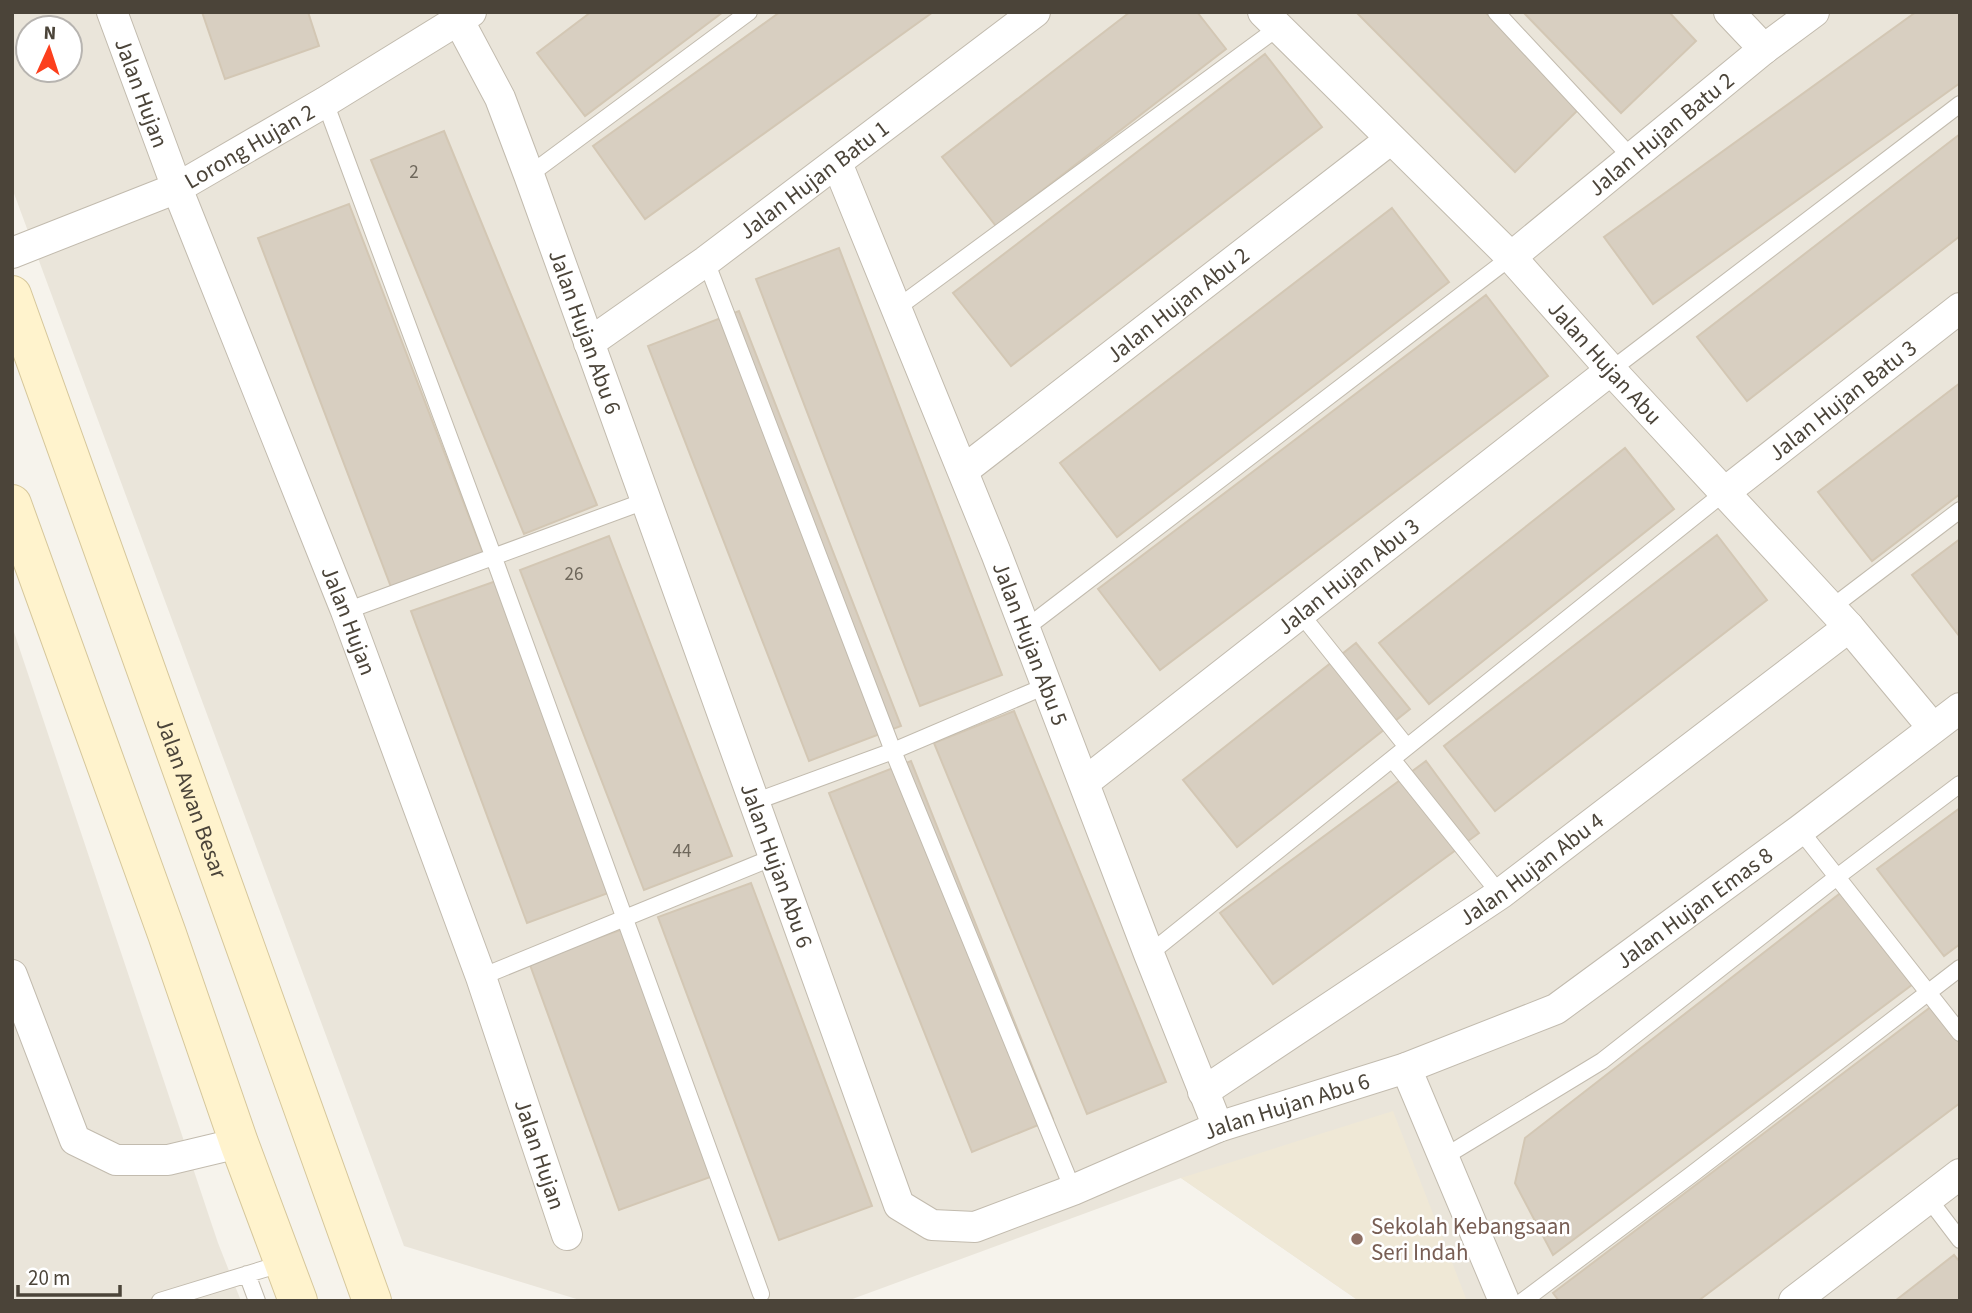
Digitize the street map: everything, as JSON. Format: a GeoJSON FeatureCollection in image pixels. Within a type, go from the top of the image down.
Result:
{"type":"FeatureCollection","features":[{"type":"Feature","properties":{"kind":"main road","name":"Jalan Awan Besar"},"geometry":{"type":"LineString","coordinates":[[12,295],[372,1301]]}},
{"type":"Feature","properties":{"kind":"main road"},"geometry":{"type":"LineString","coordinates":[[12,504],[167,934],[239,1143],[298,1301]]}},
{"type":"Feature","properties":{"kind":"street","name":"Jalan Hujan"},"geometry":{"type":"LineString","coordinates":[[112,12],[177,188],[346,611],[481,977],[567,1234]]}},
{"type":"Feature","properties":{"kind":"street","name":"Jalan Hujan Batu 1"},"geometry":{"type":"LineString","coordinates":[[589,343],[706,261],[1035,12]]}},
{"type":"Feature","properties":{"kind":"street"},"geometry":{"type":"LineString","coordinates":[[1729,12],[1764,49]]}},
{"type":"Feature","properties":{"kind":"street","name":"Jalan Hujan Batu 2"},"geometry":{"type":"LineString","coordinates":[[1511,257],[1764,49],[1814,12]]}},
{"type":"Feature","properties":{"kind":"street","name":"Lorong Hujan 2"},"geometry":{"type":"LineString","coordinates":[[12,253],[177,188],[326,102],[465,17]]}},
{"type":"Feature","properties":{"kind":"street","name":"Jalan Hujan Abu 6"},"geometry":{"type":"LineString","coordinates":[[465,17],[529,175],[899,1205],[932,1224],[975,1227],[1073,1191],[1218,1127],[1406,1068]]}},
{"type":"Feature","properties":{"kind":"street","name":"Jalan Hujan Abu"},"geometry":{"type":"LineString","coordinates":[[1271,20],[1511,257],[1611,370],[1840,618],[1933,728]]}},
{"type":"Feature","properties":{"kind":"street","name":"Jalan Hujan Abu 2"},"geometry":{"type":"LineString","coordinates":[[964,470],[1391,139]]}},
{"type":"Feature","properties":{"kind":"street","name":"Jalan Hujan Abu 5"},"geometry":{"type":"LineString","coordinates":[[837,163],[964,470],[1218,1127]]}},
{"type":"Feature","properties":{"kind":"street","name":"Jalan Hujan Batu 3"},"geometry":{"type":"LineString","coordinates":[[1725,492],[1960,308]]}},
{"type":"Feature","properties":{"kind":"street","name":"Jalan Hujan Abu 3"},"geometry":{"type":"LineString","coordinates":[[1085,782],[1611,370]]}},
{"type":"Feature","properties":{"kind":"street","name":"Jalan Hujan Abu 4"},"geometry":{"type":"LineString","coordinates":[[1203,1092],[1500,894],[1840,618]]}},
{"type":"Feature","properties":{"kind":"street","name":"Jalan Hujan Emas 8"},"geometry":{"type":"LineString","coordinates":[[1406,1068],[1556,1009],[1800,830],[1960,708]]}},
{"type":"Feature","properties":{"kind":"street"},"geometry":{"type":"LineString","coordinates":[[12,975],[75,1140],[116,1160],[168,1160],[239,1143]]}},
{"type":"Feature","properties":{"kind":"street"},"geometry":{"type":"LineString","coordinates":[[1406,1068],[1504,1301]]}},
{"type":"Feature","properties":{"kind":"street"},"geometry":{"type":"LineString","coordinates":[[1794,1301],[1960,1174]]}},
{"type":"Feature","properties":{"kind":"lane"},"geometry":{"type":"LineString","coordinates":[[529,175],[749,12]]}},
{"type":"Feature","properties":{"kind":"lane"},"geometry":{"type":"LineString","coordinates":[[1496,12],[1631,157]]}},
{"type":"Feature","properties":{"kind":"lane"},"geometry":{"type":"LineString","coordinates":[[897,308],[1271,20]]}},
{"type":"Feature","properties":{"kind":"lane"},"geometry":{"type":"LineString","coordinates":[[326,102],[761,1294]]}},
{"type":"Feature","properties":{"kind":"lane"},"geometry":{"type":"LineString","coordinates":[[1611,370],[1960,104]]}},
{"type":"Feature","properties":{"kind":"lane"},"geometry":{"type":"LineString","coordinates":[[1026,628],[1511,257]]}},
{"type":"Feature","properties":{"kind":"lane"},"geometry":{"type":"LineString","coordinates":[[706,261],[892,751],[1073,1191]]}},
{"type":"Feature","properties":{"kind":"lane"},"geometry":{"type":"LineString","coordinates":[[1149,954],[1725,492]]}},
{"type":"Feature","properties":{"kind":"lane"},"geometry":{"type":"LineString","coordinates":[[346,611],[645,501]]}},
{"type":"Feature","properties":{"kind":"lane"},"geometry":{"type":"LineString","coordinates":[[1840,618],[1960,510]]}},
{"type":"Feature","properties":{"kind":"lane"},"geometry":{"type":"LineString","coordinates":[[1300,613],[1407,747]]}},
{"type":"Feature","properties":{"kind":"lane"},"geometry":{"type":"LineString","coordinates":[[754,802],[892,751],[1048,685]]}},
{"type":"Feature","properties":{"kind":"lane"},"geometry":{"type":"LineString","coordinates":[[1392,759],[1500,894]]}},
{"type":"Feature","properties":{"kind":"lane"},"geometry":{"type":"LineString","coordinates":[[1444,1157],[1602,1061],[1836,877],[1960,784]]}},
{"type":"Feature","properties":{"kind":"lane"},"geometry":{"type":"LineString","coordinates":[[1800,830],[1960,1033]]}},
{"type":"Feature","properties":{"kind":"lane"},"geometry":{"type":"LineString","coordinates":[[481,977],[774,857]]}},
{"type":"Feature","properties":{"kind":"lane"},"geometry":{"type":"LineString","coordinates":[[1523,1301],[1960,968]]}},
{"type":"Feature","properties":{"kind":"lane"},"geometry":{"type":"LineString","coordinates":[[1928,1198],[1960,1240]]}},
{"type":"Feature","properties":{"kind":"lane"},"geometry":{"type":"LineString","coordinates":[[160,1301],[284,1263]]}},
{"type":"Feature","properties":{"kind":"lane"},"geometry":{"type":"LineString","coordinates":[[247,1274],[257,1301]]}},
{"type":"Feature","properties":{"kind":"shaded area"},"geometry":{"type":"Polygon","coordinates":[[[12,12],[1960,12],[1960,1301],[1359,1301],[1181,1178],[847,1301],[583,1301],[404,1246],[12,188],[12,12]]]}},
{"type":"Feature","properties":{"kind":"shaded area"},"geometry":{"type":"Polygon","coordinates":[[[12,626],[218,1243],[241,1301],[12,1301],[12,626]]]}},
{"type":"Feature","properties":{"kind":"shaded area","name":"Sekolah Kebangsaan Seri Indah"},"geometry":{"type":"Polygon","coordinates":[[[1393,1111],[1467,1301],[1359,1301],[1181,1178],[1393,1111]]]}},
{"type":"Feature","properties":{"kind":"building"},"geometry":{"type":"Polygon","coordinates":[[[202,12],[308,12],[319,46],[225,79],[202,12]]]}},
{"type":"Feature","properties":{"kind":"building"},"geometry":{"type":"Polygon","coordinates":[[[591,12],[723,12],[585,116],[537,53],[591,12]]]}},
{"type":"Feature","properties":{"kind":"building"},"geometry":{"type":"Polygon","coordinates":[[[780,12],[933,12],[645,219],[593,146],[780,12]]]}},
{"type":"Feature","properties":{"kind":"building"},"geometry":{"type":"Polygon","coordinates":[[[1130,12],[1197,12],[1226,49],[996,226],[942,157],[1130,12]]]}},
{"type":"Feature","properties":{"kind":"building"},"geometry":{"type":"Polygon","coordinates":[[[1356,12],[1485,12],[1580,108],[1515,172],[1356,12]]]}},
{"type":"Feature","properties":{"kind":"building"},"geometry":{"type":"Polygon","coordinates":[[[1523,12],[1669,12],[1696,41],[1621,113],[1523,12]]]}},
{"type":"Feature","properties":{"kind":"building"},"geometry":{"type":"Polygon","coordinates":[[[1916,12],[1960,12],[1960,83],[1653,304],[1604,237],[1916,12]]]}},
{"type":"Feature","properties":{"kind":"building"},"geometry":{"type":"Polygon","coordinates":[[[1265,54],[1322,127],[1011,366],[953,293],[1265,54]]]}},
{"type":"Feature","properties":{"kind":"building"},"geometry":{"type":"Polygon","coordinates":[[[444,131],[597,505],[524,534],[371,160],[444,131]]]}},
{"type":"Feature","properties":{"kind":"building"},"geometry":{"type":"Polygon","coordinates":[[[1960,134],[1960,236],[1747,401],[1697,337],[1960,134]]]}},
{"type":"Feature","properties":{"kind":"building"},"geometry":{"type":"Polygon","coordinates":[[[349,204],[483,553],[391,587],[258,238],[349,204]]]}},
{"type":"Feature","properties":{"kind":"building"},"geometry":{"type":"Polygon","coordinates":[[[1392,208],[1449,282],[1117,537],[1060,463],[1392,208]]]}},
{"type":"Feature","properties":{"kind":"building"},"geometry":{"type":"Polygon","coordinates":[[[839,248],[1002,675],[920,706],[756,279],[839,248]]]}},
{"type":"Feature","properties":{"kind":"building"},"geometry":{"type":"Polygon","coordinates":[[[1486,295],[1548,376],[1160,670],[1098,589],[1486,295]]]}},
{"type":"Feature","properties":{"kind":"building"},"geometry":{"type":"Polygon","coordinates":[[[739,311],[901,726],[809,761],[648,346],[739,311]]]}},
{"type":"Feature","properties":{"kind":"building"},"geometry":{"type":"Polygon","coordinates":[[[1960,383],[1960,494],[1872,561],[1818,492],[1960,383]]]}},
{"type":"Feature","properties":{"kind":"building"},"geometry":{"type":"Polygon","coordinates":[[[1625,448],[1674,509],[1429,704],[1379,643],[1625,448]]]}},
{"type":"Feature","properties":{"kind":"building"},"geometry":{"type":"Polygon","coordinates":[[[1717,535],[1767,600],[1495,811],[1444,746],[1717,535]]]}},
{"type":"Feature","properties":{"kind":"building"},"geometry":{"type":"Polygon","coordinates":[[[609,536],[732,856],[644,890],[520,570],[609,536]]]}},
{"type":"Feature","properties":{"kind":"building"},"geometry":{"type":"Polygon","coordinates":[[[1960,539],[1960,637],[1912,575],[1960,539]]]}},
{"type":"Feature","properties":{"kind":"building"},"geometry":{"type":"Polygon","coordinates":[[[496,581],[611,892],[527,923],[411,611],[496,581]]]}},
{"type":"Feature","properties":{"kind":"building"},"geometry":{"type":"Polygon","coordinates":[[[1356,643],[1410,709],[1237,847],[1183,780],[1356,643]]]}},
{"type":"Feature","properties":{"kind":"building"},"geometry":{"type":"Polygon","coordinates":[[[1014,711],[1166,1082],[1087,1114],[934,743],[1014,711]]]}},
{"type":"Feature","properties":{"kind":"building"},"geometry":{"type":"Polygon","coordinates":[[[911,761],[1053,1119],[972,1152],[829,793],[911,761]]]}},
{"type":"Feature","properties":{"kind":"building"},"geometry":{"type":"Polygon","coordinates":[[[1426,761],[1479,833],[1273,984],[1220,913],[1426,761]]]}},
{"type":"Feature","properties":{"kind":"building"},"geometry":{"type":"Polygon","coordinates":[[[1960,808],[1960,944],[1944,956],[1877,869],[1960,808]]]}},
{"type":"Feature","properties":{"kind":"building"},"geometry":{"type":"Polygon","coordinates":[[[751,883],[872,1206],[779,1240],[658,917],[751,883]]]}},
{"type":"Feature","properties":{"kind":"building"},"geometry":{"type":"Polygon","coordinates":[[[1847,888],[1917,981],[1553,1255],[1515,1183],[1525,1138],[1847,888]]]}},
{"type":"Feature","properties":{"kind":"building"},"geometry":{"type":"Polygon","coordinates":[[[626,928],[716,1175],[619,1210],[529,962],[626,928]]]}},
{"type":"Feature","properties":{"kind":"building"},"geometry":{"type":"Polygon","coordinates":[[[1932,1006],[1960,1043],[1960,1103],[1698,1301],[1559,1301],[1553,1293],[1932,1006]]]}},
{"type":"Feature","properties":{"kind":"building"},"geometry":{"type":"Polygon","coordinates":[[[1954,1255],[1960,1262],[1960,1301],[1895,1301],[1954,1255]]]}},
{"type":"Feature","properties":{"kind":"place","name":"Sekolah Kebangsaan Seri Indah"},"geometry":{"type":"Point","coordinates":[1357,1239]}}]}
